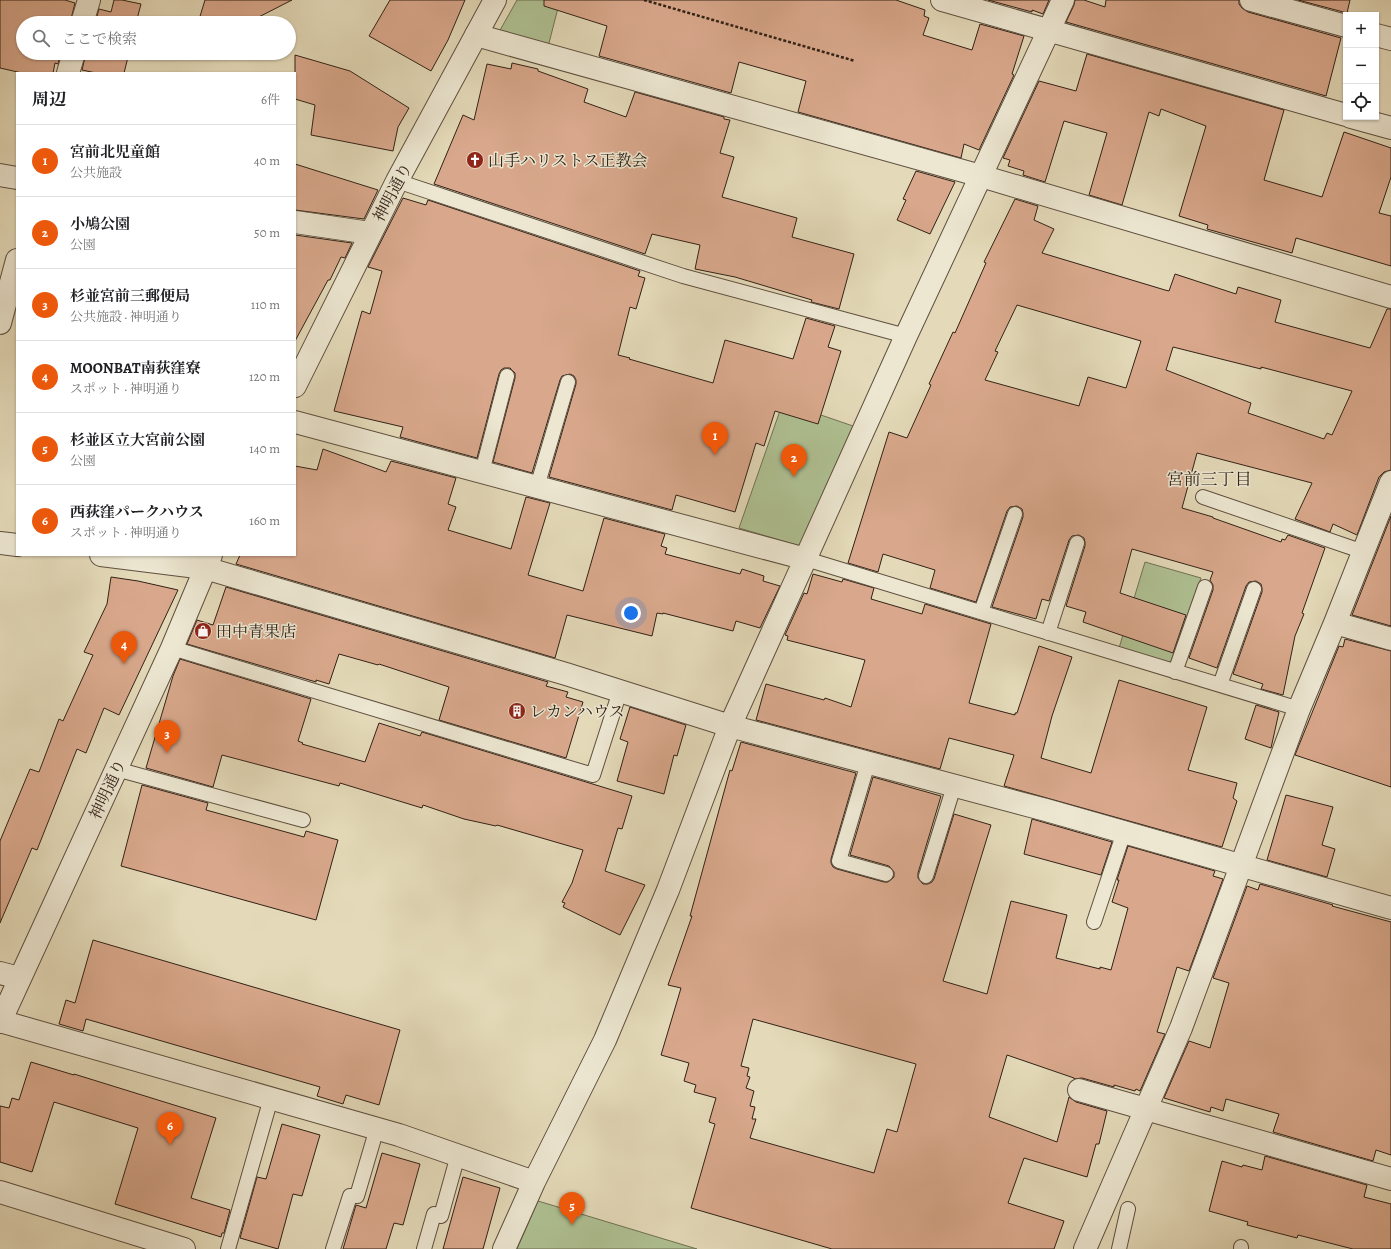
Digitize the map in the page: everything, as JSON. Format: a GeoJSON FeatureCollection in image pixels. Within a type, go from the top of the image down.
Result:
{"type":"FeatureCollection","features":[{"type":"Feature","properties":{"kind":"street"},"geometry":{"type":"LineString","coordinates":[[84,16],[89,0]]}},
{"type":"Feature","properties":{"kind":"street","name":"神明通り"},"geometry":{"type":"LineString","coordinates":[[296,384],[370,234],[495,0]]}},
{"type":"Feature","properties":{"kind":"street"},"geometry":{"type":"LineString","coordinates":[[942,0],[1343,115]]}},
{"type":"Feature","properties":{"kind":"street"},"geometry":{"type":"LineString","coordinates":[[504,1249],[534,1182],[605,1040],[668,890],[730,726],[906,336],[1063,0]]}},
{"type":"Feature","properties":{"kind":"street"},"geometry":{"type":"LineString","coordinates":[[1251,0],[1343,25]]}},
{"type":"Feature","properties":{"kind":"street"},"geometry":{"type":"LineString","coordinates":[[476,35],[981,176],[1391,296]]}},
{"type":"Feature","properties":{"kind":"street"},"geometry":{"type":"LineString","coordinates":[[1379,36],[1391,39]]}},
{"type":"Feature","properties":{"kind":"street"},"geometry":{"type":"LineString","coordinates":[[68,72],[72,60]]}},
{"type":"Feature","properties":{"kind":"street"},"geometry":{"type":"LineString","coordinates":[[1363,120],[1391,128]]}},
{"type":"Feature","properties":{"kind":"street"},"geometry":{"type":"LineString","coordinates":[[0,175],[16,178]]}},
{"type":"Feature","properties":{"kind":"street"},"geometry":{"type":"LineString","coordinates":[[296,222],[370,234]]}},
{"type":"Feature","properties":{"kind":"street"},"geometry":{"type":"LineString","coordinates":[[0,323],[16,264]]}},
{"type":"Feature","properties":{"kind":"street"},"geometry":{"type":"LineString","coordinates":[[296,422],[806,559]]}},
{"type":"Feature","properties":{"kind":"street"},"geometry":{"type":"LineString","coordinates":[[1085,1249],[1181,1028],[1299,709],[1336,623],[1391,482]]}},
{"type":"Feature","properties":{"kind":"street"},"geometry":{"type":"LineString","coordinates":[[0,543],[16,545]]}},
{"type":"Feature","properties":{"kind":"street"},"geometry":{"type":"LineString","coordinates":[[119,556],[208,561],[730,726],[1124,832],[1391,908]]}},
{"type":"Feature","properties":{"kind":"street","name":"神明通り"},"geometry":{"type":"LineString","coordinates":[[0,1021],[10,975],[116,769],[172,648],[208,561]]}},
{"type":"Feature","properties":{"kind":"street"},"geometry":{"type":"LineString","coordinates":[[1336,623],[1391,638]]}},
{"type":"Feature","properties":{"kind":"street"},"geometry":{"type":"LineString","coordinates":[[0,1021],[376,1128],[534,1182]]}},
{"type":"Feature","properties":{"kind":"street"},"geometry":{"type":"LineString","coordinates":[[1078,1090],[1391,1179]]}},
{"type":"Feature","properties":{"kind":"street"},"geometry":{"type":"LineString","coordinates":[[0,1192],[184,1249]]}},
{"type":"Feature","properties":{"kind":"lane"},"geometry":{"type":"LineString","coordinates":[[397,182],[683,276],[906,336]]}},
{"type":"Feature","properties":{"kind":"lane"},"geometry":{"type":"LineString","coordinates":[[482,472],[507,376]]}},
{"type":"Feature","properties":{"kind":"lane"},"geometry":{"type":"LineString","coordinates":[[537,487],[568,382]]}},
{"type":"Feature","properties":{"kind":"lane"},"geometry":{"type":"LineString","coordinates":[[1203,497],[1364,552]]}},
{"type":"Feature","properties":{"kind":"lane"},"geometry":{"type":"LineString","coordinates":[[981,612],[1015,514]]}},
{"type":"Feature","properties":{"kind":"lane"},"geometry":{"type":"LineString","coordinates":[[1048,633],[1077,543]]}},
{"type":"Feature","properties":{"kind":"lane"},"geometry":{"type":"LineString","coordinates":[[806,559],[1299,709]]}},
{"type":"Feature","properties":{"kind":"lane"},"geometry":{"type":"LineString","coordinates":[[1175,672],[1205,587]]}},
{"type":"Feature","properties":{"kind":"lane"},"geometry":{"type":"LineString","coordinates":[[1220,685],[1254,589]]}},
{"type":"Feature","properties":{"kind":"lane"},"geometry":{"type":"LineString","coordinates":[[172,648],[593,775],[620,691]]}},
{"type":"Feature","properties":{"kind":"lane"},"geometry":{"type":"LineString","coordinates":[[868,763],[839,861],[886,874]]}},
{"type":"Feature","properties":{"kind":"lane"},"geometry":{"type":"LineString","coordinates":[[116,769],[302,820]]}},
{"type":"Feature","properties":{"kind":"lane"},"geometry":{"type":"LineString","coordinates":[[926,876],[954,786]]}},
{"type":"Feature","properties":{"kind":"lane"},"geometry":{"type":"LineString","coordinates":[[1094,922],[1124,832]]}},
{"type":"Feature","properties":{"kind":"lane"},"geometry":{"type":"LineString","coordinates":[[228,1249],[271,1098]]}},
{"type":"Feature","properties":{"kind":"lane"},"geometry":{"type":"LineString","coordinates":[[333,1249],[350,1196],[357,1196],[376,1128]]}},
{"type":"Feature","properties":{"kind":"lane"},"geometry":{"type":"LineString","coordinates":[[424,1249],[434,1214],[441,1216],[458,1155]]}},
{"type":"Feature","properties":{"kind":"lane"},"geometry":{"type":"LineString","coordinates":[[1119,1249],[1128,1209]]}},
{"type":"Feature","properties":{"kind":"path"},"geometry":{"type":"LineString","coordinates":[[644,0],[855,61]]}},
{"type":"Feature","properties":{"kind":"green space"},"geometry":{"type":"Polygon","coordinates":[[[517,0],[560,0],[548,47],[499,32],[517,0]]]}},
{"type":"Feature","properties":{"kind":"green space"},"geometry":{"type":"Polygon","coordinates":[[[783,402],[853,426],[800,546],[739,528],[783,402]]]}},
{"type":"Feature","properties":{"kind":"green space"},"geometry":{"type":"Polygon","coordinates":[[[1145,562],[1201,578],[1170,664],[1119,648],[1145,562]]]}},
{"type":"Feature","properties":{"kind":"green space"},"geometry":{"type":"Polygon","coordinates":[[[538,1201],[697,1249],[517,1249],[538,1201]]]}},
{"type":"Feature","properties":{"kind":"building"},"geometry":{"type":"Polygon","coordinates":[[[0,0],[65,0],[75,3],[72,16],[16,16],[16,60],[59,60],[58,64],[55,63],[53,72],[18,72],[0,68],[0,0]]]}},
{"type":"Feature","properties":{"kind":"building"},"geometry":{"type":"Polygon","coordinates":[[[114,0],[141,4],[138,16],[97,16],[99,9],[111,12],[114,0]]]}},
{"type":"Feature","properties":{"kind":"building"},"geometry":{"type":"Polygon","coordinates":[[[205,0],[292,0],[261,16],[200,16],[205,0]]]}},
{"type":"Feature","properties":{"kind":"building"},"geometry":{"type":"Polygon","coordinates":[[[390,0],[465,0],[448,40],[431,71],[369,36],[390,0]]]}},
{"type":"Feature","properties":{"kind":"building"},"geometry":{"type":"Polygon","coordinates":[[[544,0],[896,0],[925,10],[924,16],[929,18],[923,35],[972,50],[980,24],[1024,36],[1012,74],[1014,75],[979,150],[964,144],[961,158],[798,112],[806,81],[739,62],[731,93],[599,56],[607,26],[544,6],[544,0]]]}},
{"type":"Feature","properties":{"kind":"building"},"geometry":{"type":"Polygon","coordinates":[[[988,0],[1049,0],[1043,14],[988,0]]]}},
{"type":"Feature","properties":{"kind":"building"},"geometry":{"type":"Polygon","coordinates":[[[1075,0],[1084,0],[1105,7],[1106,0],[1239,0],[1239,4],[1242,8],[1248,12],[1341,38],[1326,96],[1066,22],[1075,0]]]}},
{"type":"Feature","properties":{"kind":"building"},"geometry":{"type":"Polygon","coordinates":[[[1298,0],[1350,0],[1347,12],[1298,0]]]}},
{"type":"Feature","properties":{"kind":"building"},"geometry":{"type":"Polygon","coordinates":[[[1087,54],[1284,110],[1264,180],[1322,197],[1344,132],[1391,148],[1391,177],[1379,213],[1391,216],[1391,266],[1296,238],[1292,253],[1207,229],[1208,225],[1179,216],[1206,126],[1161,109],[1159,116],[1149,112],[1122,205],[1089,195],[1107,133],[1064,121],[1045,182],[1023,175],[1024,171],[1008,166],[1010,160],[1003,158],[1039,81],[1076,91],[1087,54]]]}},
{"type":"Feature","properties":{"kind":"building"},"geometry":{"type":"Polygon","coordinates":[[[296,55],[350,71],[409,108],[398,127],[393,151],[311,135],[315,105],[296,99],[296,55]]]}},
{"type":"Feature","properties":{"kind":"building"},"geometry":{"type":"Polygon","coordinates":[[[84,60],[127,60],[124,72],[91,72],[82,70],[84,60]]]}},
{"type":"Feature","properties":{"kind":"building"},"geometry":{"type":"Polygon","coordinates":[[[512,63],[538,69],[538,71],[588,89],[584,102],[626,117],[635,92],[730,120],[720,153],[734,157],[722,197],[797,218],[792,237],[854,254],[839,309],[811,302],[812,300],[735,277],[695,269],[700,245],[652,234],[645,254],[434,184],[463,115],[474,120],[487,64],[511,69],[512,63]]]}},
{"type":"Feature","properties":{"kind":"building"},"geometry":{"type":"Polygon","coordinates":[[[296,164],[378,190],[364,219],[296,210],[296,164]]]}},
{"type":"Feature","properties":{"kind":"building"},"geometry":{"type":"Polygon","coordinates":[[[916,171],[955,182],[930,234],[897,220],[906,200],[903,199],[916,171]]]}},
{"type":"Feature","properties":{"kind":"building"},"geometry":{"type":"Polygon","coordinates":[[[403,198],[426,205],[428,200],[640,271],[638,276],[645,278],[636,309],[630,307],[618,355],[630,358],[629,359],[713,383],[725,340],[793,359],[806,318],[835,326],[828,347],[841,351],[818,424],[775,411],[764,446],[756,443],[735,512],[676,495],[672,510],[549,477],[576,384],[574,376],[570,374],[562,376],[560,380],[532,473],[493,462],[515,378],[515,373],[510,368],[504,368],[499,374],[477,458],[400,437],[403,427],[334,411],[362,311],[370,314],[382,271],[368,267],[403,198]]]}},
{"type":"Feature","properties":{"kind":"building"},"geometry":{"type":"Polygon","coordinates":[[[1015,199],[1038,206],[1034,220],[1054,229],[1042,253],[1165,290],[1169,291],[1175,274],[1236,294],[1238,287],[1281,300],[1275,322],[1370,348],[1387,309],[1391,309],[1391,470],[1384,472],[1379,477],[1357,535],[1333,524],[1330,532],[1295,519],[1312,483],[1197,453],[1182,508],[1213,517],[1281,542],[1282,539],[1285,540],[1288,535],[1325,548],[1302,613],[1304,614],[1295,636],[1283,695],[1261,689],[1263,684],[1233,674],[1262,592],[1261,584],[1256,581],[1249,582],[1246,586],[1217,668],[1189,658],[1213,590],[1213,585],[1210,580],[1213,572],[1132,549],[1120,593],[1186,615],[1173,653],[1083,622],[1086,612],[1066,606],[1085,546],[1084,538],[1079,535],[1072,536],[1069,540],[1049,601],[1042,599],[1036,619],[992,607],[1023,517],[1022,509],[1017,506],[1010,507],[1007,511],[976,602],[930,588],[935,570],[883,554],[878,572],[848,563],[889,432],[907,438],[931,385],[929,384],[953,332],[955,333],[986,263],[984,262],[1015,199]],[[1017,305],[995,351],[998,352],[985,380],[1079,406],[1088,377],[1126,388],[1141,341],[1017,305]],[[1173,347],[1166,370],[1251,403],[1248,413],[1324,439],[1327,433],[1332,435],[1352,391],[1261,367],[1261,369],[1173,347]]]}},
{"type":"Feature","properties":{"kind":"building"},"geometry":{"type":"Polygon","coordinates":[[[296,235],[352,243],[345,258],[341,257],[330,280],[328,280],[296,339],[296,235]]]}},
{"type":"Feature","properties":{"kind":"building"},"geometry":{"type":"Polygon","coordinates":[[[323,449],[386,472],[391,461],[456,478],[448,504],[456,507],[448,530],[511,549],[526,497],[550,503],[528,575],[583,591],[604,518],[665,534],[661,546],[667,548],[665,554],[740,574],[742,569],[764,576],[763,581],[780,586],[760,628],[736,621],[733,631],[663,613],[657,613],[652,636],[567,615],[555,658],[236,564],[240,556],[296,556],[296,466],[317,470],[323,449]]]}},
{"type":"Feature","properties":{"kind":"building"},"geometry":{"type":"Polygon","coordinates":[[[1391,516],[1391,626],[1352,615],[1391,516]]]}},
{"type":"Feature","properties":{"kind":"building"},"geometry":{"type":"Polygon","coordinates":[[[813,574],[842,582],[843,579],[874,588],[871,599],[922,614],[925,604],[991,624],[969,703],[1015,715],[1015,713],[1017,713],[1039,646],[1072,657],[1052,716],[1041,758],[1091,773],[1119,680],[1207,707],[1188,770],[1237,783],[1233,798],[1237,801],[1222,847],[1004,786],[1014,755],[949,738],[940,769],[756,720],[766,684],[824,700],[825,698],[851,707],[865,660],[787,640],[788,636],[785,635],[804,593],[807,594],[813,574]]]}},
{"type":"Feature","properties":{"kind":"building"},"geometry":{"type":"Polygon","coordinates":[[[111,577],[138,581],[178,590],[119,715],[104,708],[86,753],[77,749],[37,850],[32,848],[0,923],[0,841],[30,769],[39,772],[59,719],[63,721],[93,655],[84,652],[107,604],[111,577]]]}},
{"type":"Feature","properties":{"kind":"building"},"geometry":{"type":"Polygon","coordinates":[[[226,587],[548,682],[546,686],[568,692],[566,697],[583,702],[566,758],[439,720],[449,687],[379,664],[378,665],[339,654],[329,684],[316,680],[316,682],[187,644],[197,620],[213,625],[226,587]]]}},
{"type":"Feature","properties":{"kind":"building"},"geometry":{"type":"Polygon","coordinates":[[[1345,639],[1391,651],[1391,787],[1295,755],[1339,646],[1343,647],[1345,639]]]}},
{"type":"Feature","properties":{"kind":"building"},"geometry":{"type":"Polygon","coordinates":[[[180,659],[311,699],[298,741],[303,743],[302,744],[365,762],[379,723],[420,736],[422,732],[632,796],[622,829],[618,828],[605,871],[645,885],[620,935],[563,907],[565,903],[562,902],[572,883],[583,850],[497,825],[464,819],[423,805],[422,808],[340,783],[339,786],[222,755],[213,787],[146,768],[173,676],[180,659]]]}},
{"type":"Feature","properties":{"kind":"building"},"geometry":{"type":"Polygon","coordinates":[[[1256,705],[1279,712],[1271,748],[1245,739],[1256,705]]]}},
{"type":"Feature","properties":{"kind":"building"},"geometry":{"type":"Polygon","coordinates":[[[630,707],[686,725],[677,756],[674,755],[664,794],[617,781],[628,742],[620,739],[630,707]]]}},
{"type":"Feature","properties":{"kind":"building"},"geometry":{"type":"Polygon","coordinates":[[[741,742],[856,773],[831,863],[833,867],[837,869],[884,882],[888,882],[894,877],[894,872],[889,866],[850,855],[873,777],[941,796],[918,873],[918,878],[923,884],[928,884],[934,879],[954,814],[991,825],[943,981],[987,994],[1011,901],[1067,915],[1056,958],[1100,969],[1100,967],[1111,970],[1128,908],[1112,902],[1119,880],[1117,880],[1128,846],[1215,871],[1213,876],[1223,879],[1189,971],[1177,967],[1157,1032],[1165,1034],[1140,1091],[1114,1085],[1114,1087],[1082,1078],[1074,1079],[1007,1055],[989,1117],[1057,1142],[1069,1097],[1076,1102],[1107,1111],[1099,1144],[1096,1144],[1087,1177],[1024,1158],[1008,1203],[1064,1221],[1054,1249],[832,1249],[691,1208],[715,1124],[709,1122],[716,1098],[694,1092],[696,1085],[684,1081],[689,1063],[661,1055],[681,988],[668,985],[692,916],[690,916],[730,770],[732,771],[741,742]],[[753,1019],[741,1066],[749,1068],[747,1076],[750,1077],[746,1088],[754,1091],[750,1106],[755,1107],[752,1119],[756,1119],[750,1138],[874,1173],[887,1129],[897,1132],[916,1064],[753,1019]]]}},
{"type":"Feature","properties":{"kind":"building"},"geometry":{"type":"Polygon","coordinates":[[[142,785],[208,803],[206,810],[304,837],[306,831],[338,840],[316,920],[121,866],[142,785]]]}},
{"type":"Feature","properties":{"kind":"building"},"geometry":{"type":"Polygon","coordinates":[[[1286,795],[1333,807],[1322,845],[1335,849],[1327,877],[1267,860],[1286,795]]]}},
{"type":"Feature","properties":{"kind":"building"},"geometry":{"type":"Polygon","coordinates":[[[1032,819],[1112,842],[1101,875],[1024,854],[1032,819]]]}},
{"type":"Feature","properties":{"kind":"building"},"geometry":{"type":"Polygon","coordinates":[[[1260,884],[1391,922],[1391,1155],[1376,1150],[1373,1161],[1273,1132],[1279,1114],[1226,1099],[1223,1111],[1211,1107],[1210,1112],[1164,1098],[1189,1041],[1210,1048],[1229,983],[1213,978],[1247,886],[1258,890],[1260,884]]]}},
{"type":"Feature","properties":{"kind":"building"},"geometry":{"type":"Polygon","coordinates":[[[93,940],[400,1030],[379,1105],[346,1095],[343,1104],[317,1096],[320,1087],[86,1019],[83,1031],[59,1024],[66,1000],[75,1003],[93,940]]]}},
{"type":"Feature","properties":{"kind":"building"},"geometry":{"type":"Polygon","coordinates":[[[31,1062],[216,1118],[191,1198],[230,1210],[224,1233],[222,1233],[221,1237],[115,1204],[138,1128],[54,1102],[32,1172],[0,1162],[0,1106],[9,1108],[12,1098],[19,1100],[31,1062]]]}},
{"type":"Feature","properties":{"kind":"building"},"geometry":{"type":"Polygon","coordinates":[[[282,1124],[320,1135],[302,1196],[293,1194],[278,1249],[240,1238],[257,1177],[266,1179],[282,1124]]]}},
{"type":"Feature","properties":{"kind":"building"},"geometry":{"type":"Polygon","coordinates":[[[382,1153],[420,1164],[403,1225],[394,1223],[386,1249],[343,1249],[356,1205],[366,1208],[382,1153]]]}},
{"type":"Feature","properties":{"kind":"building"},"geometry":{"type":"Polygon","coordinates":[[[1265,1156],[1367,1185],[1364,1197],[1391,1204],[1391,1249],[1353,1249],[1298,1235],[1297,1238],[1247,1225],[1248,1222],[1209,1211],[1222,1161],[1242,1167],[1243,1165],[1262,1170],[1265,1156]]]}},
{"type":"Feature","properties":{"kind":"building"},"geometry":{"type":"Polygon","coordinates":[[[463,1177],[500,1188],[483,1249],[443,1249],[463,1177]]]}},
{"type":"Feature","properties":{"kind":"place","name":"山手ハリストス正教会"},"geometry":{"type":"Point","coordinates":[475,160]}},
{"type":"Feature","properties":{"kind":"place","name":"宮前北児童館"},"geometry":{"type":"Point","coordinates":[715,455]}},
{"type":"Feature","properties":{"kind":"place","name":"小鳩公園"},"geometry":{"type":"Point","coordinates":[794,477]}},
{"type":"Feature","properties":{"kind":"place","name":"田中青果店"},"geometry":{"type":"Point","coordinates":[203,631]}},
{"type":"Feature","properties":{"kind":"place","name":"MOONBAT南荻窪寮"},"geometry":{"type":"Point","coordinates":[124,664]}},
{"type":"Feature","properties":{"kind":"place","name":"レカンハウス"},"geometry":{"type":"Point","coordinates":[517,711]}},
{"type":"Feature","properties":{"kind":"place","name":"杉並宮前三郵便局"},"geometry":{"type":"Point","coordinates":[167,753]}},
{"type":"Feature","properties":{"kind":"place","name":"西荻窪パークハウス"},"geometry":{"type":"Point","coordinates":[170,1145]}},
{"type":"Feature","properties":{"kind":"place","name":"杉並区立大宮前公園"},"geometry":{"type":"Point","coordinates":[572,1225]}},
{"type":"Feature","properties":{"kind":"district","name":"宮前三丁目"},"geometry":{"type":"Point","coordinates":[1209,479]}}]}
